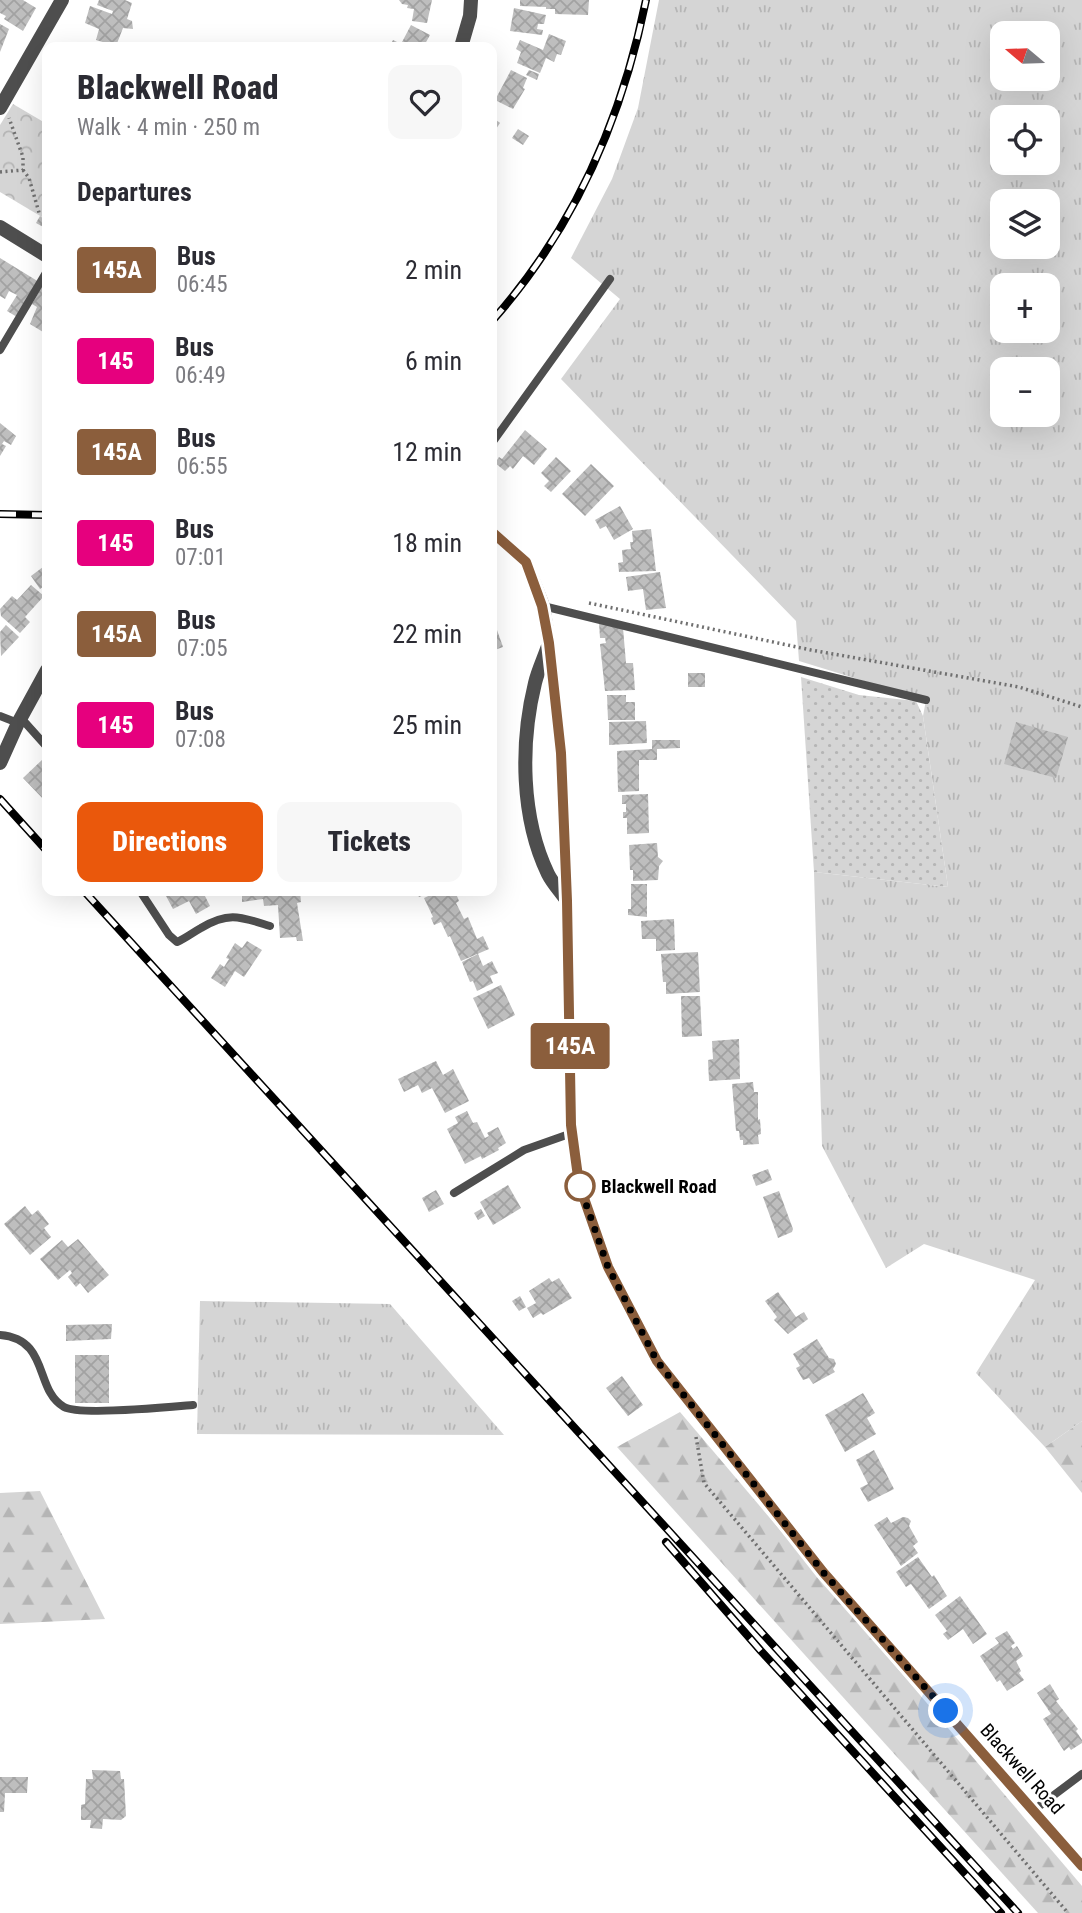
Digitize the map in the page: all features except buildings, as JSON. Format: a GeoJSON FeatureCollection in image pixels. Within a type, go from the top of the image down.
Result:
{"type":"FeatureCollection","features":[{"type":"Feature","properties":{"kind":"street"},"geometry":{"type":"LineString","coordinates":[[0,108],[62,0]]}},
{"type":"Feature","properties":{"kind":"street"},"geometry":{"type":"LineString","coordinates":[[462,42],[470,16],[471,0]]}},
{"type":"Feature","properties":{"kind":"street"},"geometry":{"type":"LineString","coordinates":[[0,227],[42,253]]}},
{"type":"Feature","properties":{"kind":"street","name":"Blackwell Road"},"geometry":{"type":"LineString","coordinates":[[497,536],[526,562],[542,606],[549,643],[561,753],[572,1133],[579,1184],[608,1267],[657,1361],[823,1572],[1082,1866]]}},
{"type":"Feature","properties":{"kind":"street"},"geometry":{"type":"LineString","coordinates":[[549,643],[535,683],[529,722],[526,764],[528,808],[535,840],[549,876],[567,901]]}},
{"type":"Feature","properties":{"kind":"street"},"geometry":{"type":"LineString","coordinates":[[0,762],[42,679]]}},
{"type":"Feature","properties":{"kind":"lane"},"geometry":{"type":"LineString","coordinates":[[0,350],[42,279]]}},
{"type":"Feature","properties":{"kind":"lane"},"geometry":{"type":"LineString","coordinates":[[497,436],[610,279]]}},
{"type":"Feature","properties":{"kind":"lane"},"geometry":{"type":"LineString","coordinates":[[542,606],[926,699]]}},
{"type":"Feature","properties":{"kind":"lane"},"geometry":{"type":"LineString","coordinates":[[0,716],[19,720],[42,742]]}},
{"type":"Feature","properties":{"kind":"lane"},"geometry":{"type":"LineString","coordinates":[[143,896],[169,935],[177,942],[215,920],[235,915],[270,926]]}},
{"type":"Feature","properties":{"kind":"lane"},"geometry":{"type":"LineString","coordinates":[[454,1192],[524,1150],[572,1133]]}},
{"type":"Feature","properties":{"kind":"lane"},"geometry":{"type":"LineString","coordinates":[[0,1335],[12,1336],[29,1347],[58,1403],[67,1409],[193,1405]]}},
{"type":"Feature","properties":{"kind":"lane"},"geometry":{"type":"LineString","coordinates":[[1034,1810],[1082,1774]]}},
{"type":"Feature","properties":{"kind":"path"},"geometry":{"type":"LineString","coordinates":[[0,108],[8,112],[23,157],[23,170],[29,178],[40,216]]}},
{"type":"Feature","properties":{"kind":"path"},"geometry":{"type":"LineString","coordinates":[[0,172],[23,170]]}},
{"type":"Feature","properties":{"kind":"path"},"geometry":{"type":"LineString","coordinates":[[587,603],[811,650],[1019,687],[1082,707]]}},
{"type":"Feature","properties":{"kind":"path"},"geometry":{"type":"LineString","coordinates":[[695,1430],[704,1483],[1068,1913]]}},
{"type":"Feature","properties":{"kind":"green space"},"geometry":{"type":"Polygon","coordinates":[[[659,0],[1082,0],[1082,1421],[1045,1447],[976,1373],[1035,1280],[924,1244],[886,1268],[822,1146],[814,872],[948,887],[923,716],[926,700],[799,661],[796,621],[561,379],[620,299],[571,258],[612,179],[638,108],[659,0]]]}},
{"type":"Feature","properties":{"kind":"green space"},"geometry":{"type":"Polygon","coordinates":[[[13,104],[42,121],[42,217],[0,192],[0,125],[13,104]]]}},
{"type":"Feature","properties":{"kind":"green space"},"geometry":{"type":"Polygon","coordinates":[[[801,677],[859,695],[916,701],[923,716],[948,887],[814,872],[801,677]]]}},
{"type":"Feature","properties":{"kind":"green space"},"geometry":{"type":"Polygon","coordinates":[[[200,1301],[390,1304],[504,1435],[197,1434],[200,1301]]]}},
{"type":"Feature","properties":{"kind":"green space"},"geometry":{"type":"Polygon","coordinates":[[[680,1412],[1082,1886],[1082,1913],[1038,1913],[617,1447],[680,1412]]]}},
{"type":"Feature","properties":{"kind":"green space"},"geometry":{"type":"Polygon","coordinates":[[[1082,1421],[1082,1493],[1045,1447],[1082,1421]]]}},
{"type":"Feature","properties":{"kind":"green space"},"geometry":{"type":"Polygon","coordinates":[[[40,1491],[106,1619],[0,1624],[0,1493],[40,1491]]]}},
{"type":"Feature","properties":{"kind":"railway"},"geometry":{"type":"LineString","coordinates":[[497,315],[547,249],[590,171],[623,88],[646,0]]}},
{"type":"Feature","properties":{"kind":"railway"},"geometry":{"type":"LineString","coordinates":[[0,514],[42,515]]}},
{"type":"Feature","properties":{"kind":"railway"},"geometry":{"type":"LineString","coordinates":[[0,799],[42,845]]}},
{"type":"Feature","properties":{"kind":"railway"},"geometry":{"type":"LineString","coordinates":[[89,896],[1018,1913]]}},
{"type":"Feature","properties":{"kind":"railway"},"geometry":{"type":"LineString","coordinates":[[666,1542],[761,1651],[1001,1913]]}},
{"type":"Feature","properties":{"kind":"bus line","name":"145A"},"geometry":{"type":"LineString","coordinates":[[497,536],[526,562],[539,594],[549,643],[561,753],[571,1125],[579,1184],[608,1267],[657,1361],[823,1572],[1082,1866]]}},
{"type":"Feature","properties":{"kind":"place","name":"Blackwell Road"},"geometry":{"type":"Point","coordinates":[580,1186]}},
{"type":"Feature","properties":{"kind":"route"},"geometry":{"type":"LineString","coordinates":[[580,1186],[579,1184],[608,1267],[657,1361],[823,1572],[946,1711]]}}]}
